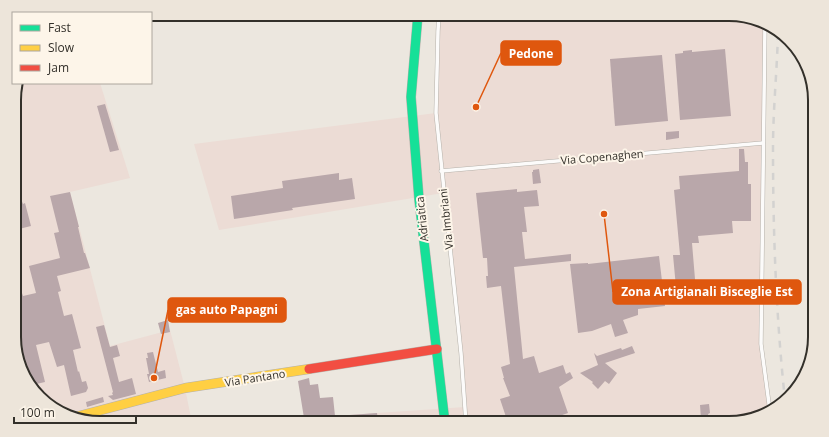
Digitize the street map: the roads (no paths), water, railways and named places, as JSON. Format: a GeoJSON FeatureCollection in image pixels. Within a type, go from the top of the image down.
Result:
{"type":"FeatureCollection","features":[{"type":"Feature","properties":{"kind":"main road","name":"Adriatica"},"geometry":{"type":"LineString","coordinates":[[417,21],[411,97],[419,199],[444,416]]}},
{"type":"Feature","properties":{"kind":"main road","name":"Via Pantano"},"geometry":{"type":"LineString","coordinates":[[86,414],[185,388],[437,349]]}},
{"type":"Feature","properties":{"kind":"lane","name":"Via Imbriani"},"geometry":{"type":"LineString","coordinates":[[439,21],[436,113],[461,353],[466,416]]}},
{"type":"Feature","properties":{"kind":"lane"},"geometry":{"type":"LineString","coordinates":[[765,29],[761,344],[769,405]]}},
{"type":"Feature","properties":{"kind":"lane","name":"Via Copenaghen"},"geometry":{"type":"LineString","coordinates":[[441,171],[763,143]]}},
{"type":"Feature","properties":{"kind":"railway"},"geometry":{"type":"LineString","coordinates":[[778,38],[773,134],[774,211],[777,306],[784,393]]}},
{"type":"Feature","properties":{"kind":"place","name":"Pedone"},"geometry":{"type":"Point","coordinates":[476,107]}},
{"type":"Feature","properties":{"kind":"place","name":"Zona Artigianali Bisceglie Est"},"geometry":{"type":"Point","coordinates":[604,214]}},
{"type":"Feature","properties":{"kind":"place","name":"gas auto Papagni"},"geometry":{"type":"Point","coordinates":[154,378]}}]}
